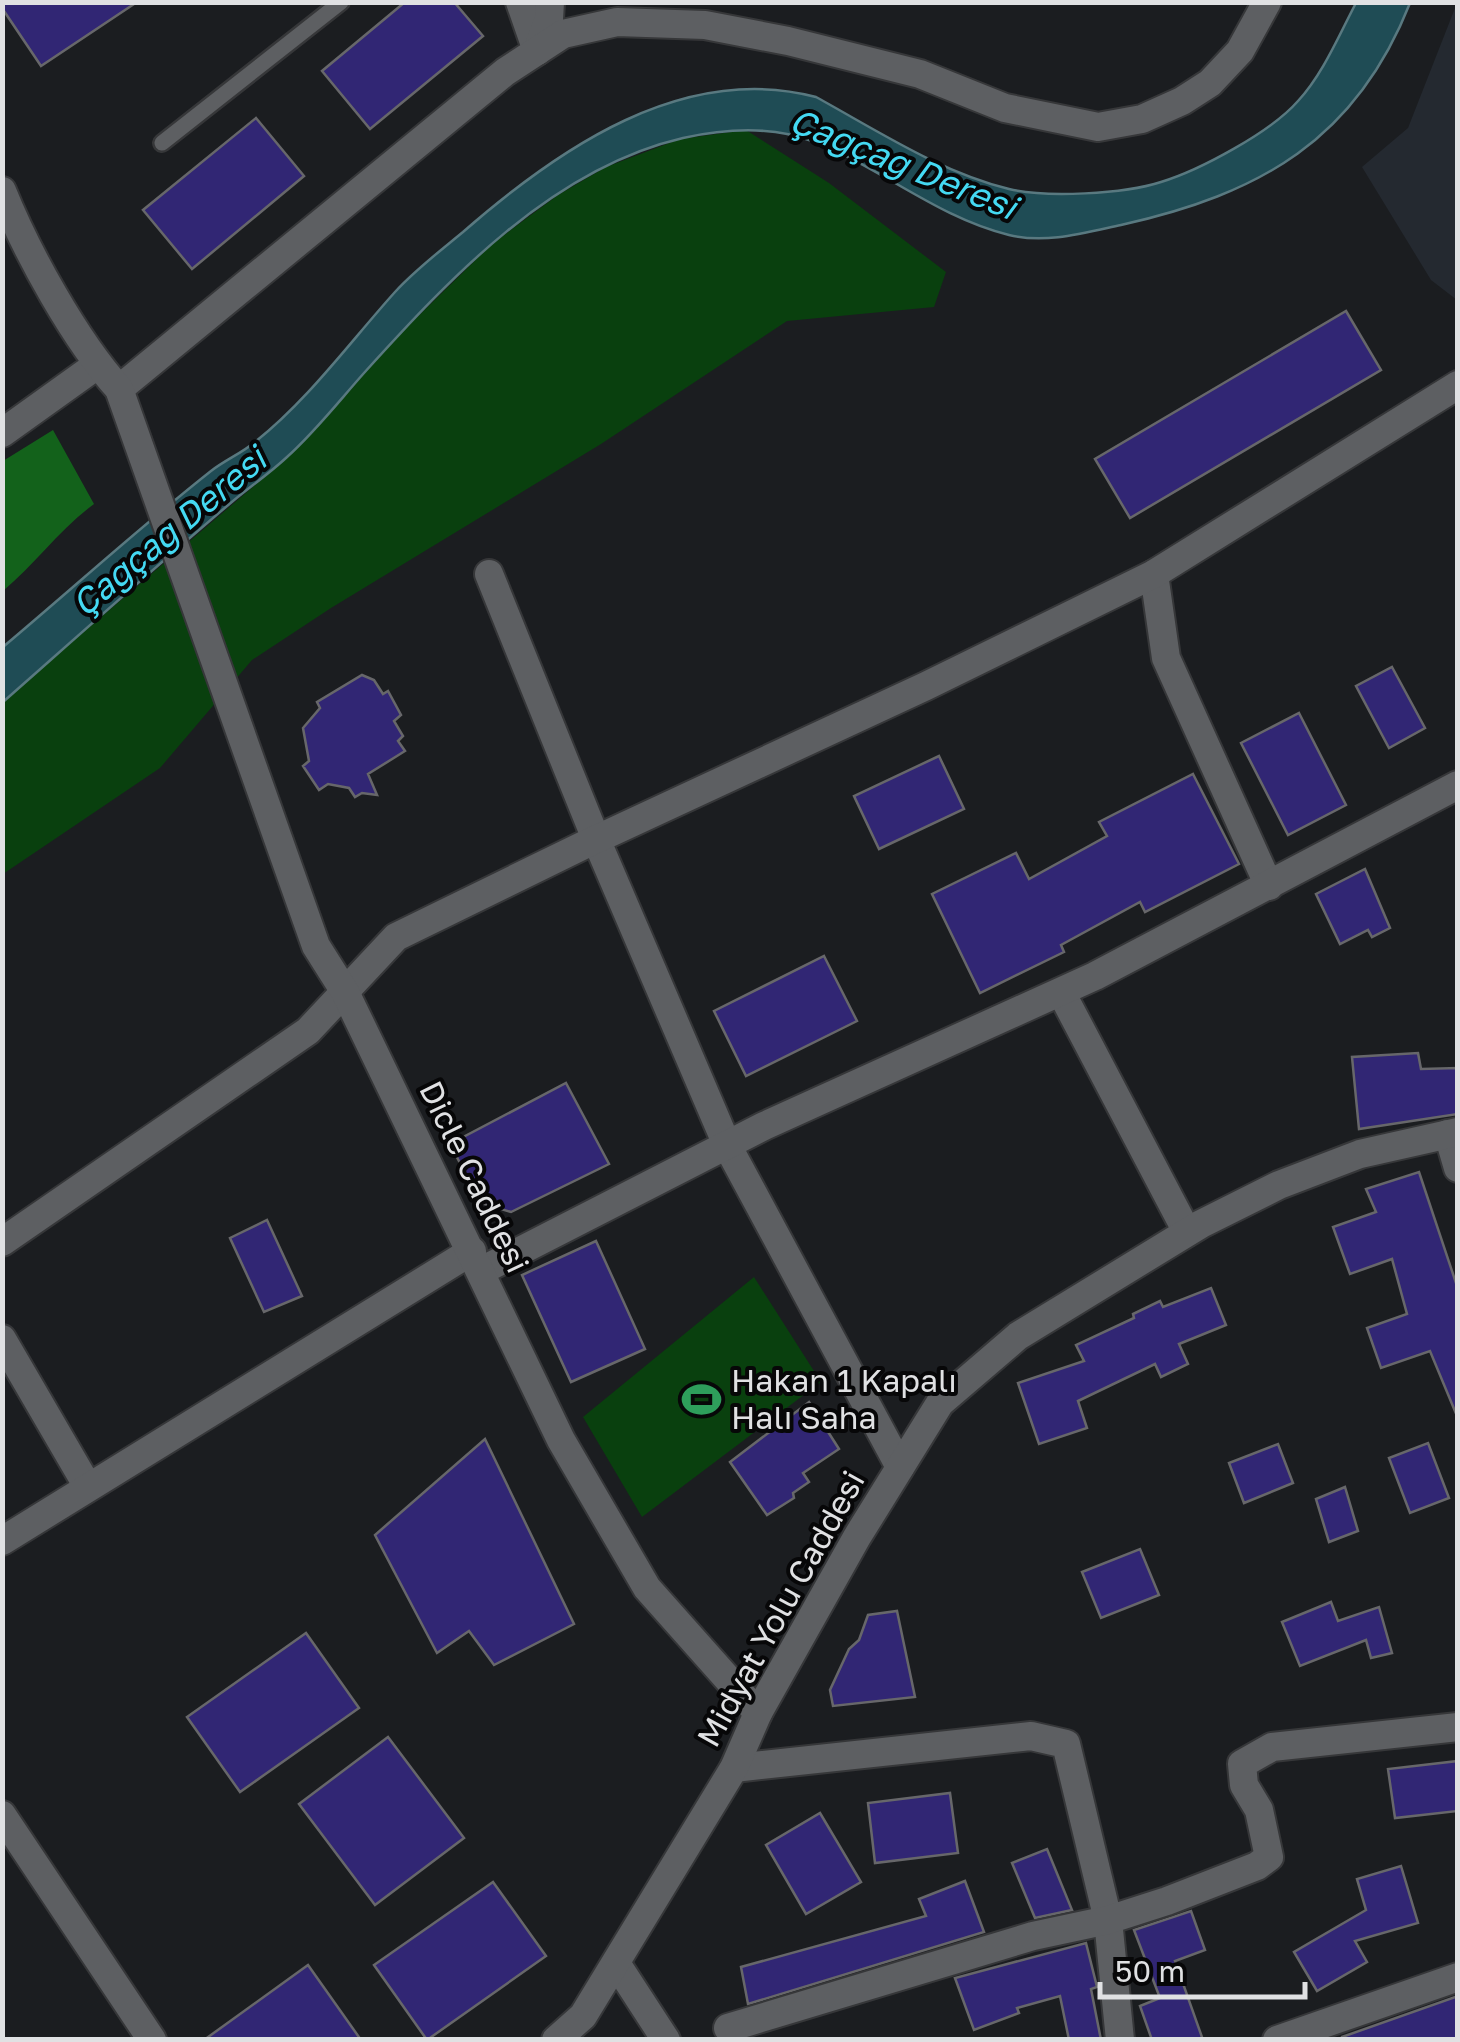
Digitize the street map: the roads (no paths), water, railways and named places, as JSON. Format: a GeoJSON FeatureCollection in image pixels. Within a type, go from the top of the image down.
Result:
{"type":"FeatureCollection","features":[{"type":"Feature","properties":{"kind":"street"},"geometry":{"type":"LineString","coordinates":[[520,2],[536,51]]}},
{"type":"Feature","properties":{"kind":"street"},"geometry":{"type":"LineString","coordinates":[[536,51],[549,20],[550,2]]}},
{"type":"Feature","properties":{"kind":"street"},"geometry":{"type":"LineString","coordinates":[[119,390],[505,72],[564,34],[617,22],[705,25],[920,74],[1005,108],[1098,127],[1142,119],[1182,101],[1210,82],[1240,51],[1267,2]]}},
{"type":"Feature","properties":{"kind":"street","name":"Dicle Caddesi"},"geometry":{"type":"LineString","coordinates":[[2,191],[18,230],[98,365],[119,390],[316,946],[345,992],[561,1440],[647,1588],[758,1713]]}},
{"type":"Feature","properties":{"kind":"street"},"geometry":{"type":"LineString","coordinates":[[2,432],[98,365]]}},
{"type":"Feature","properties":{"kind":"street"},"geometry":{"type":"LineString","coordinates":[[2,1242],[308,1031],[396,937],[1154,574],[1458,385]]}},
{"type":"Feature","properties":{"kind":"street"},"geometry":{"type":"LineString","coordinates":[[489,574],[596,839],[727,1145],[900,1467]]}},
{"type":"Feature","properties":{"kind":"street"},"geometry":{"type":"LineString","coordinates":[[1154,574],[1166,658],[1269,886]]}},
{"type":"Feature","properties":{"kind":"street"},"geometry":{"type":"LineString","coordinates":[[2,1540],[476,1261],[1061,992],[1458,785]]}},
{"type":"Feature","properties":{"kind":"street"},"geometry":{"type":"LineString","coordinates":[[1061,992],[1188,1232]]}},
{"type":"Feature","properties":{"kind":"street"},"geometry":{"type":"LineString","coordinates":[[1453,1133],[1458,1168]]}},
{"type":"Feature","properties":{"kind":"street","name":"Midyat Yolu Caddesi"},"geometry":{"type":"LineString","coordinates":[[556,2040],[584,2016],[734,1768],[758,1713],[856,1537],[940,1403],[1018,1336],[1188,1232],[1280,1186],[1360,1154],[1453,1133]]}},
{"type":"Feature","properties":{"kind":"street"},"geometry":{"type":"LineString","coordinates":[[2,1339],[88,1487]]}},
{"type":"Feature","properties":{"kind":"street"},"geometry":{"type":"LineString","coordinates":[[728,2028],[980,1952],[1167,1902],[1256,1866],[1269,1857],[1259,1810],[1244,1785],[1242,1764],[1272,1747],[1458,1728]]}},
{"type":"Feature","properties":{"kind":"street"},"geometry":{"type":"LineString","coordinates":[[734,1768],[1032,1736],[1066,1744],[1108,1920],[1120,2040]]}},
{"type":"Feature","properties":{"kind":"street"},"geometry":{"type":"LineString","coordinates":[[2,1814],[152,2040]]}},
{"type":"Feature","properties":{"kind":"street"},"geometry":{"type":"LineString","coordinates":[[616,1963],[666,2040]]}},
{"type":"Feature","properties":{"kind":"street"},"geometry":{"type":"LineString","coordinates":[[1277,2040],[1458,1977]]}},
{"type":"Feature","properties":{"kind":"lane"},"geometry":{"type":"LineString","coordinates":[[162,143],[341,2]]}},
{"type":"Feature","properties":{"kind":"water","name":"Çağçağ Deresi"},"geometry":{"type":"Polygon","coordinates":[[[1356,3],[1410,3],[1388,51],[1362,91],[1331,125],[1297,154],[1259,177],[1171,212],[1121,225],[1051,238],[1009,235],[957,216],[812,141],[764,131],[683,138],[635,153],[590,174],[548,200],[468,265],[274,469],[3,702],[3,647],[185,492],[274,426],[428,261],[540,171],[625,120],[671,102],[718,92],[767,89],[816,97],[886,137],[983,182],[1025,192],[1064,194],[1127,189],[1195,169],[1234,149],[1286,113],[1315,79],[1356,3]]]}},
{"type":"Feature","properties":{"kind":"place","name":"Hakan 1 Kapalı Halı Saha"},"geometry":{"type":"Point","coordinates":[701,1399]}}]}
